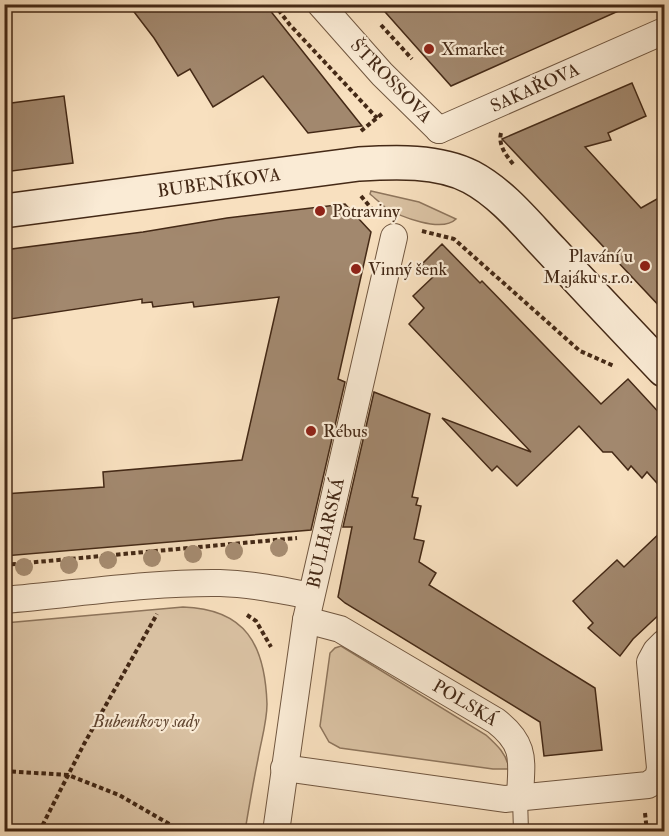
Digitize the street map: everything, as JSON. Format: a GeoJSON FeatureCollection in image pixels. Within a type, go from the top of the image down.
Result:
{"type":"FeatureCollection","features":[{"type":"Feature","properties":{"kind":"street","name":"ŠTROSSOVA"},"geometry":{"type":"LineString","coordinates":[[320,4],[382,74],[439,130]]}},
{"type":"Feature","properties":{"kind":"street","name":"SAKAŘOVA"},"geometry":{"type":"LineString","coordinates":[[439,130],[664,31]]}},
{"type":"Feature","properties":{"kind":"street"},"geometry":{"type":"LineString","coordinates":[[439,130],[433,166],[470,176],[492,191],[520,218],[660,385]]}},
{"type":"Feature","properties":{"kind":"street","name":"BUBENÍKOVA"},"geometry":{"type":"LineString","coordinates":[[4,211],[359,164],[410,163],[433,166]]}},
{"type":"Feature","properties":{"kind":"street","name":"BULHARSKÁ"},"geometry":{"type":"LineString","coordinates":[[276,831],[309,608],[397,229]]}},
{"type":"Feature","properties":{"kind":"street","name":"POLSKÁ"},"geometry":{"type":"LineString","coordinates":[[4,600],[164,585],[220,583],[268,587],[309,608],[508,730],[519,746],[520,798]]}},
{"type":"Feature","properties":{"kind":"street"},"geometry":{"type":"LineString","coordinates":[[284,768],[492,798],[520,798],[642,787],[658,778],[660,763],[650,662],[664,643]]}},
{"type":"Feature","properties":{"kind":"lane"},"geometry":{"type":"LineString","coordinates":[[520,798],[521,831]]}},
{"type":"Feature","properties":{"kind":"path"},"geometry":{"type":"LineString","coordinates":[[274,4],[290,25],[377,118],[357,134]]}},
{"type":"Feature","properties":{"kind":"path"},"geometry":{"type":"LineString","coordinates":[[377,20],[413,60]]}},
{"type":"Feature","properties":{"kind":"path"},"geometry":{"type":"LineString","coordinates":[[361,196],[397,229],[453,239],[580,351],[621,370]]}},
{"type":"Feature","properties":{"kind":"path"},"geometry":{"type":"LineString","coordinates":[[660,385],[664,409]]}},
{"type":"Feature","properties":{"kind":"path"},"geometry":{"type":"LineString","coordinates":[[4,565],[305,536]]}},
{"type":"Feature","properties":{"kind":"path"},"geometry":{"type":"LineString","coordinates":[[39,831],[84,744],[164,603],[164,585]]}},
{"type":"Feature","properties":{"kind":"path"},"geometry":{"type":"LineString","coordinates":[[242,612],[256,621],[272,648]]}},
{"type":"Feature","properties":{"kind":"path"},"geometry":{"type":"LineString","coordinates":[[4,771],[68,776],[120,795],[183,831]]}},
{"type":"Feature","properties":{"kind":"path"},"geometry":{"type":"LineString","coordinates":[[645,809],[647,831]]}},
{"type":"Feature","properties":{"kind":"green space"},"geometry":{"type":"Polygon","coordinates":[[[371,191],[419,202],[456,219],[450,223],[431,224],[410,219],[385,207],[370,194],[371,191]]]}},
{"type":"Feature","properties":{"kind":"green space","name":"Bubeníkovy sady"},"geometry":{"type":"Polygon","coordinates":[[[183,607],[205,609],[237,623],[248,634],[262,664],[267,711],[245,831],[5,831],[5,623],[183,607]]]}},
{"type":"Feature","properties":{"kind":"green space"},"geometry":{"type":"Polygon","coordinates":[[[341,646],[486,735],[504,754],[509,769],[493,769],[340,748],[329,742],[320,726],[330,653],[341,646]]]}},
{"type":"Feature","properties":{"kind":"building"},"geometry":{"type":"Polygon","coordinates":[[[128,4],[265,4],[362,126],[308,133],[263,76],[213,107],[190,69],[178,76],[154,38],[128,4]]]}},
{"type":"Feature","properties":{"kind":"building"},"geometry":{"type":"Polygon","coordinates":[[[378,4],[634,4],[451,86],[378,4]]]}},
{"type":"Feature","properties":{"kind":"building"},"geometry":{"type":"Polygon","coordinates":[[[632,83],[646,116],[608,133],[611,140],[585,147],[641,208],[664,195],[664,311],[502,139],[632,83]]]}},
{"type":"Feature","properties":{"kind":"building"},"geometry":{"type":"Polygon","coordinates":[[[64,96],[73,163],[4,172],[4,104],[64,96]]]}},
{"type":"Feature","properties":{"kind":"building"},"geometry":{"type":"Polygon","coordinates":[[[345,204],[371,232],[338,379],[345,382],[311,530],[4,556],[4,494],[104,487],[103,472],[242,460],[279,297],[194,307],[193,302],[153,307],[152,302],[142,303],[142,299],[4,320],[4,250],[143,232],[227,218],[345,204]]]}},
{"type":"Feature","properties":{"kind":"building"},"geometry":{"type":"Polygon","coordinates":[[[442,244],[480,283],[482,281],[601,404],[628,379],[664,418],[664,491],[647,472],[642,478],[631,466],[628,470],[612,452],[603,452],[579,426],[517,486],[497,466],[492,471],[442,418],[531,452],[409,324],[424,308],[413,296],[434,276],[422,264],[442,244]]]}},
{"type":"Feature","properties":{"kind":"building"},"geometry":{"type":"Polygon","coordinates":[[[374,392],[430,414],[412,497],[418,498],[416,505],[421,506],[414,539],[424,541],[419,562],[436,573],[429,585],[595,688],[602,750],[544,756],[540,722],[338,597],[352,527],[343,527],[374,392]]]}},
{"type":"Feature","properties":{"kind":"building"},"geometry":{"type":"Polygon","coordinates":[[[664,529],[664,610],[633,639],[620,656],[588,628],[593,623],[573,601],[617,560],[624,567],[664,529]]]}},
{"type":"Feature","properties":{"kind":"place","name":"Xmarket"},"geometry":{"type":"Point","coordinates":[429,49]}},
{"type":"Feature","properties":{"kind":"place","name":"Potraviny"},"geometry":{"type":"Point","coordinates":[320,211]}},
{"type":"Feature","properties":{"kind":"place","name":"Plavání u Majáku s.r.o."},"geometry":{"type":"Point","coordinates":[645,266]}},
{"type":"Feature","properties":{"kind":"place","name":"Vinný šenk"},"geometry":{"type":"Point","coordinates":[356,269]}},
{"type":"Feature","properties":{"kind":"place","name":"Rébus"},"geometry":{"type":"Point","coordinates":[311,431]}}]}
